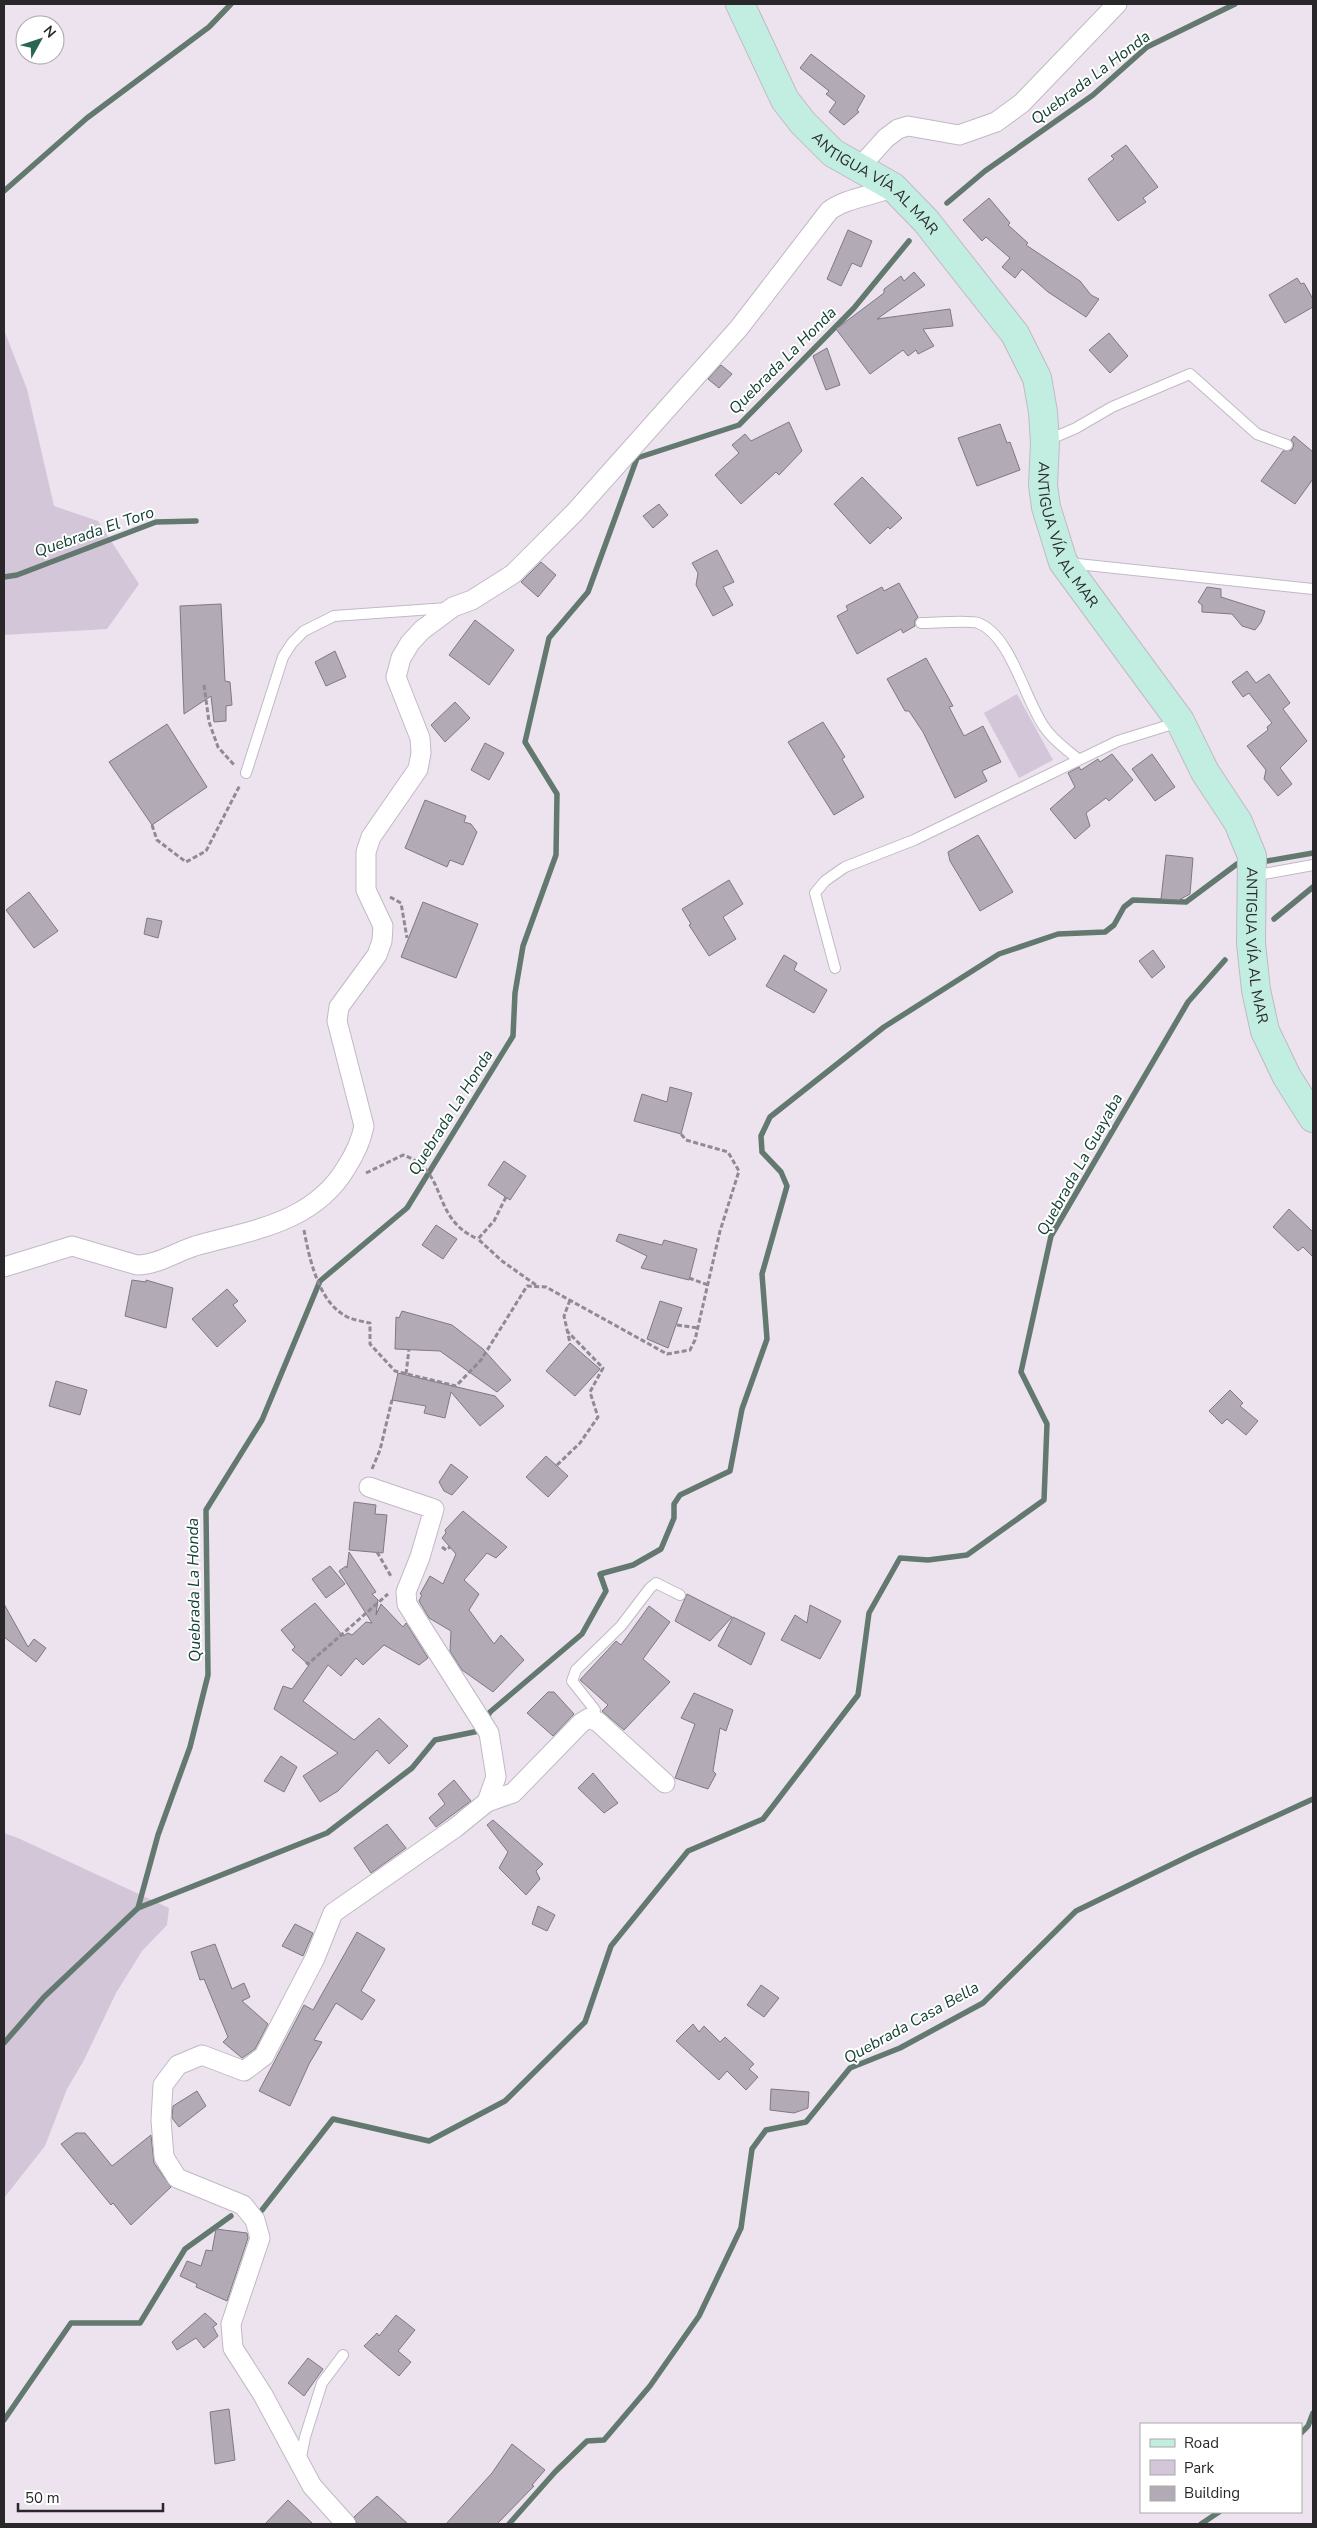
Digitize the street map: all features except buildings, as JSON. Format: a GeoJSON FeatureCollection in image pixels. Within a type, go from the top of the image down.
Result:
{"type":"FeatureCollection","features":[{"type":"Feature","properties":{"kind":"main road","name":"ANTIGUA VÍA AL MAR"},"geometry":{"type":"LineString","coordinates":[[740,4],[785,100],[803,123],[833,153],[893,187],[926,221],[1015,334],[1037,378],[1043,410],[1045,442],[1043,485],[1046,507],[1063,562],[1180,721],[1205,772],[1238,822],[1252,856],[1251,944],[1256,990],[1265,1031],[1287,1077],[1313,1118]]}},
{"type":"Feature","properties":{"kind":"street"},"geometry":{"type":"LineString","coordinates":[[859,168],[886,138],[898,129],[908,126],[959,135],[996,122],[1022,103],[1116,4]]}},
{"type":"Feature","properties":{"kind":"street"},"geometry":{"type":"LineString","coordinates":[[4,1267],[72,1246],[138,1266],[147,1265],[175,1252],[301,1213],[334,1187],[362,1140],[364,1126],[340,1039],[337,1021],[339,1007],[377,955],[382,941],[383,926],[366,890],[366,852],[371,838],[418,769],[422,753],[420,738],[396,677],[410,644],[422,630],[453,607],[488,592],[513,574],[575,512],[739,328],[829,210],[839,203],[872,196],[893,187]]}},
{"type":"Feature","properties":{"kind":"street"},"geometry":{"type":"LineString","coordinates":[[369,1487],[434,1509],[420,1557],[406,1592],[407,1604],[489,1733],[496,1778],[487,1802]]}},
{"type":"Feature","properties":{"kind":"street"},"geometry":{"type":"LineString","coordinates":[[346,2524],[312,2486],[263,2395],[233,2348],[231,2324],[260,2238],[255,2220],[243,2205],[177,2178],[164,2157],[161,2120],[163,2085],[178,2065],[202,2055],[244,2071],[264,2056],[315,1958],[333,1913],[455,1828],[487,1802],[513,1793],[581,1723],[589,1718],[598,1722],[665,1783]]}},
{"type":"Feature","properties":{"kind":"lane"},"geometry":{"type":"LineString","coordinates":[[1045,442],[1076,428],[1112,407],[1190,374],[1257,434],[1287,445]]}},
{"type":"Feature","properties":{"kind":"lane"},"geometry":{"type":"LineString","coordinates":[[1063,562],[1313,589]]}},
{"type":"Feature","properties":{"kind":"lane"},"geometry":{"type":"LineString","coordinates":[[246,774],[282,657],[292,643],[304,632],[334,616],[453,607]]}},
{"type":"Feature","properties":{"kind":"lane"},"geometry":{"type":"LineString","coordinates":[[921,623],[978,623],[998,639],[1012,660],[1029,702],[1045,729],[1078,759]]}},
{"type":"Feature","properties":{"kind":"lane"},"geometry":{"type":"LineString","coordinates":[[835,968],[815,893],[825,881],[845,867],[914,840],[1078,759],[1118,741],[1180,721]]}},
{"type":"Feature","properties":{"kind":"lane"},"geometry":{"type":"LineString","coordinates":[[1252,876],[1313,866]]}},
{"type":"Feature","properties":{"kind":"lane"},"geometry":{"type":"LineString","coordinates":[[592,1719],[594,1710],[572,1681],[576,1670],[621,1626],[656,1583],[680,1595]]}},
{"type":"Feature","properties":{"kind":"lane"},"geometry":{"type":"LineString","coordinates":[[300,2464],[305,2436],[322,2384],[343,2355]]}},
{"type":"Feature","properties":{"kind":"path"},"geometry":{"type":"LineString","coordinates":[[152,825],[157,840],[186,862],[206,851],[246,774],[236,767],[218,747],[209,722],[204,685]]}},
{"type":"Feature","properties":{"kind":"path"},"geometry":{"type":"LineString","coordinates":[[301,1213],[309,1262],[325,1295],[344,1315],[370,1323],[370,1344],[395,1371],[456,1386],[480,1360],[527,1286],[546,1287],[667,1354],[690,1350],[698,1328],[720,1231],[739,1171],[728,1152],[686,1140],[681,1134]]}},
{"type":"Feature","properties":{"kind":"path"},"geometry":{"type":"LineString","coordinates":[[334,1187],[359,1177],[391,1158],[403,1155],[413,1158],[432,1176],[442,1204],[452,1221],[464,1233],[478,1240],[502,1261],[538,1286]]}},
{"type":"Feature","properties":{"kind":"path"},"geometry":{"type":"LineString","coordinates":[[478,1240],[494,1221],[506,1197]]}},
{"type":"Feature","properties":{"kind":"path"},"geometry":{"type":"LineString","coordinates":[[689,1278],[708,1285]]}},
{"type":"Feature","properties":{"kind":"path"},"geometry":{"type":"LineString","coordinates":[[570,1300],[564,1316],[570,1342]]}},
{"type":"Feature","properties":{"kind":"path"},"geometry":{"type":"LineString","coordinates":[[677,1325],[698,1328]]}},
{"type":"Feature","properties":{"kind":"path"},"geometry":{"type":"LineString","coordinates":[[556,1465],[580,1442],[598,1416],[590,1392],[603,1368],[568,1332]]}},
{"type":"Feature","properties":{"kind":"path"},"geometry":{"type":"LineString","coordinates":[[406,1374],[409,1349]]}},
{"type":"Feature","properties":{"kind":"path"},"geometry":{"type":"LineString","coordinates":[[369,1487],[372,1465],[380,1450],[392,1400]]}},
{"type":"Feature","properties":{"kind":"path"},"geometry":{"type":"LineString","coordinates":[[306,1662],[308,1664],[390,1592]]}},
{"type":"Feature","properties":{"kind":"green space"},"geometry":{"type":"Polygon","coordinates":[[[4,330],[27,389],[54,506],[98,521],[139,584],[107,629],[4,635],[4,330]]]}},
{"type":"Feature","properties":{"kind":"green space"},"geometry":{"type":"Polygon","coordinates":[[[1017,694],[1053,760],[1019,778],[984,713],[1017,694]]]}},
{"type":"Feature","properties":{"kind":"green space"},"geometry":{"type":"Polygon","coordinates":[[[4,1833],[169,1908],[167,1925],[142,1951],[116,1993],[84,2060],[67,2089],[45,2146],[4,2198],[4,1833]]]}},
{"type":"Feature","properties":{"kind":"waterway"},"geometry":{"type":"LineString","coordinates":[[4,191],[87,118],[209,27],[231,4]]}},
{"type":"Feature","properties":{"kind":"waterway","name":"Quebrada La Honda"},"geometry":{"type":"LineString","coordinates":[[947,203],[985,171],[1093,95],[1147,47],[1235,4]]}},
{"type":"Feature","properties":{"kind":"waterway","name":"Quebrada La Honda"},"geometry":{"type":"LineString","coordinates":[[4,2043],[44,1997],[138,1908],[158,1835],[190,1747],[208,1675],[206,1510],[262,1420],[320,1281],[407,1208],[513,1036],[515,993],[523,946],[556,855],[557,794],[525,742],[549,638],[588,592],[637,458],[739,425],[854,308],[909,241]]}},
{"type":"Feature","properties":{"kind":"waterway","name":"Quebrada El Toro"},"geometry":{"type":"LineString","coordinates":[[4,577],[17,575],[156,522],[196,521]]}},
{"type":"Feature","properties":{"kind":"waterway"},"geometry":{"type":"LineString","coordinates":[[1267,861],[1313,853]]}},
{"type":"Feature","properties":{"kind":"waterway"},"geometry":{"type":"LineString","coordinates":[[138,1908],[327,1833],[412,1768],[435,1740],[479,1731],[490,1712],[582,1634],[606,1591],[600,1574],[633,1565],[661,1549],[674,1518],[674,1504],[680,1495],[730,1471],[742,1409],[767,1339],[762,1274],[787,1186],[781,1172],[762,1152],[761,1136],[770,1117],[884,1027],[999,954],[1058,934],[1105,932],[1114,925],[1124,907],[1133,900],[1186,902],[1237,864]]}},
{"type":"Feature","properties":{"kind":"waterway"},"geometry":{"type":"LineString","coordinates":[[1274,919],[1313,887]]}},
{"type":"Feature","properties":{"kind":"waterway","name":"Quebrada La Guayaba"},"geometry":{"type":"LineString","coordinates":[[262,2210],[333,2119],[429,2141],[505,2101],[585,2022],[611,1946],[688,1851],[763,1819],[858,1695],[869,1613],[900,1558],[928,1560],[967,1555],[1044,1500],[1047,1424],[1021,1372],[1051,1236],[1188,1002],[1225,960]]}},
{"type":"Feature","properties":{"kind":"waterway","name":"Quebrada Casa Bella"},"geometry":{"type":"LineString","coordinates":[[509,2524],[555,2472],[587,2441],[604,2440],[650,2386],[699,2316],[741,2228],[752,2149],[766,2130],[806,2122],[850,2068],[900,2048],[983,2003],[1076,1911],[1193,1854],[1313,1799]]}},
{"type":"Feature","properties":{"kind":"waterway","name":"Quebrada La Guayaba"},"geometry":{"type":"LineString","coordinates":[[4,2420],[71,2323],[140,2323],[185,2249],[231,2216]]}},
{"type":"Feature","properties":{"kind":"waterway"},"geometry":{"type":"LineString","coordinates":[[1302,2432],[1308,2426],[1313,2413]]}},
{"type":"Feature","properties":{"kind":"waterway"},"geometry":{"type":"LineString","coordinates":[[1201,2524],[1218,2513]]}}]}
